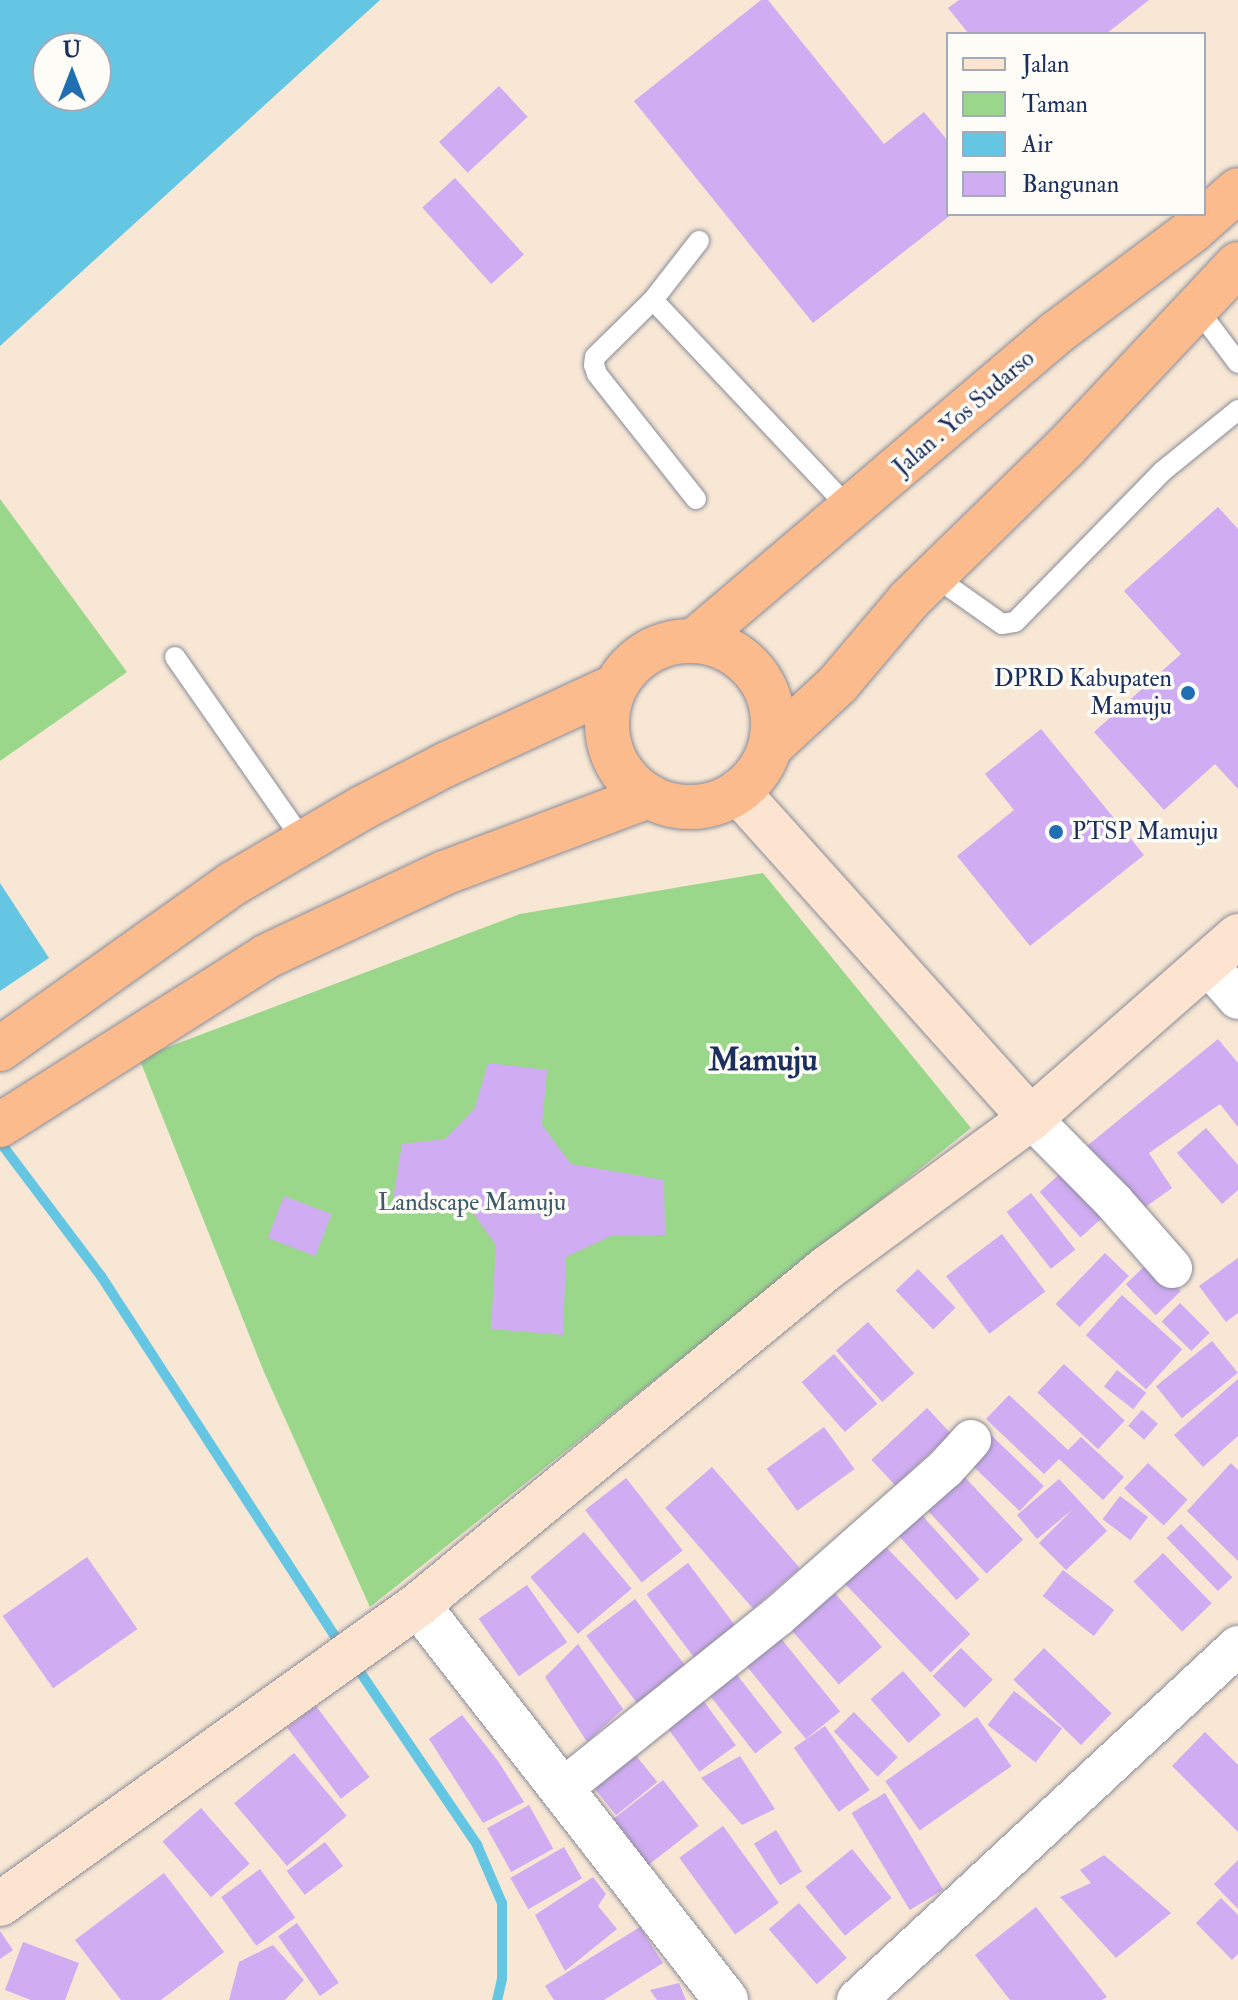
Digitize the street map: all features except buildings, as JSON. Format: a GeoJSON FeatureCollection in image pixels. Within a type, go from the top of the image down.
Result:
{"type":"FeatureCollection","features":[{"type":"Feature","properties":{"kind":"highway","name":"Jalan . Yos Sudarso"},"geometry":{"type":"LineString","coordinates":[[694,641],[1056,333],[1193,230],[1238,190]]}},
{"type":"Feature","properties":{"kind":"highway"},"geometry":{"type":"LineString","coordinates":[[770,747],[772,710],[758,676],[730,651],[694,641],[657,648],[626,670],[616,686],[607,713],[610,746],[621,771],[649,796],[685,807],[703,806],[738,792],[752,780],[770,747],[838,684],[874,638],[1066,447],[1196,307],[1236,270]]}},
{"type":"Feature","properties":{"kind":"highway"},"geometry":{"type":"LineString","coordinates":[[0,1049],[232,884],[362,808],[447,764],[616,686]]}},
{"type":"Feature","properties":{"kind":"highway"},"geometry":{"type":"LineString","coordinates":[[0,1125],[82,1076],[267,956],[405,891],[649,796]]}},
{"type":"Feature","properties":{"kind":"main road"},"geometry":{"type":"LineString","coordinates":[[738,792],[1031,1118]]}},
{"type":"Feature","properties":{"kind":"main road"},"geometry":{"type":"LineString","coordinates":[[0,1904],[405,1614],[827,1268],[1031,1118],[1223,950]]}},
{"type":"Feature","properties":{"kind":"street"},"geometry":{"type":"LineString","coordinates":[[1223,950],[1238,999]]}},
{"type":"Feature","properties":{"kind":"street"},"geometry":{"type":"LineString","coordinates":[[1031,1118],[1114,1202],[1172,1268]]}},
{"type":"Feature","properties":{"kind":"street"},"geometry":{"type":"LineString","coordinates":[[562,1789],[777,1617],[945,1469],[971,1440]]}},
{"type":"Feature","properties":{"kind":"street"},"geometry":{"type":"LineString","coordinates":[[405,1614],[562,1789],[726,2000]]}},
{"type":"Feature","properties":{"kind":"street"},"geometry":{"type":"LineString","coordinates":[[857,2000],[1238,1646]]}},
{"type":"Feature","properties":{"kind":"lane"},"geometry":{"type":"LineString","coordinates":[[696,499],[597,374],[594,365],[602,349],[653,300],[699,241]]}},
{"type":"Feature","properties":{"kind":"lane"},"geometry":{"type":"LineString","coordinates":[[653,300],[850,509]]}},
{"type":"Feature","properties":{"kind":"lane"},"geometry":{"type":"LineString","coordinates":[[1196,307],[1238,363]]}},
{"type":"Feature","properties":{"kind":"lane"},"geometry":{"type":"LineString","coordinates":[[934,576],[1002,624],[1015,622],[1163,471],[1238,410]]}},
{"type":"Feature","properties":{"kind":"lane"},"geometry":{"type":"LineString","coordinates":[[175,657],[304,842]]}},
{"type":"Feature","properties":{"kind":"green space"},"geometry":{"type":"Polygon","coordinates":[[[0,499],[127,672],[0,761],[0,499]]]}},
{"type":"Feature","properties":{"kind":"green space","name":"Landscape Mamuju"},"geometry":{"type":"Polygon","coordinates":[[[763,873],[971,1128],[370,1607],[264,1372],[139,1058],[520,914],[763,873]]]}},
{"type":"Feature","properties":{"kind":"water"},"geometry":{"type":"Polygon","coordinates":[[[0,0],[380,0],[0,346],[0,0]]]}},
{"type":"Feature","properties":{"kind":"water"},"geometry":{"type":"Polygon","coordinates":[[[0,883],[49,958],[0,991],[0,883]]]}},
{"type":"Feature","properties":{"kind":"waterway"},"geometry":{"type":"LineString","coordinates":[[0,1142],[101,1276],[342,1647]]}},
{"type":"Feature","properties":{"kind":"waterway"},"geometry":{"type":"LineString","coordinates":[[354,1663],[477,1845],[502,1903],[502,1979],[497,2000]]}},
{"type":"Feature","properties":{"kind":"place","name":"DPRD Kabupaten Mamuju"},"geometry":{"type":"Point","coordinates":[1188,693]}},
{"type":"Feature","properties":{"kind":"place","name":"PTSP Mamuju"},"geometry":{"type":"Point","coordinates":[1056,832]}},
{"type":"Feature","properties":{"kind":"district","name":"Mamuju"},"geometry":{"type":"Point","coordinates":[763,1060]}}]}
